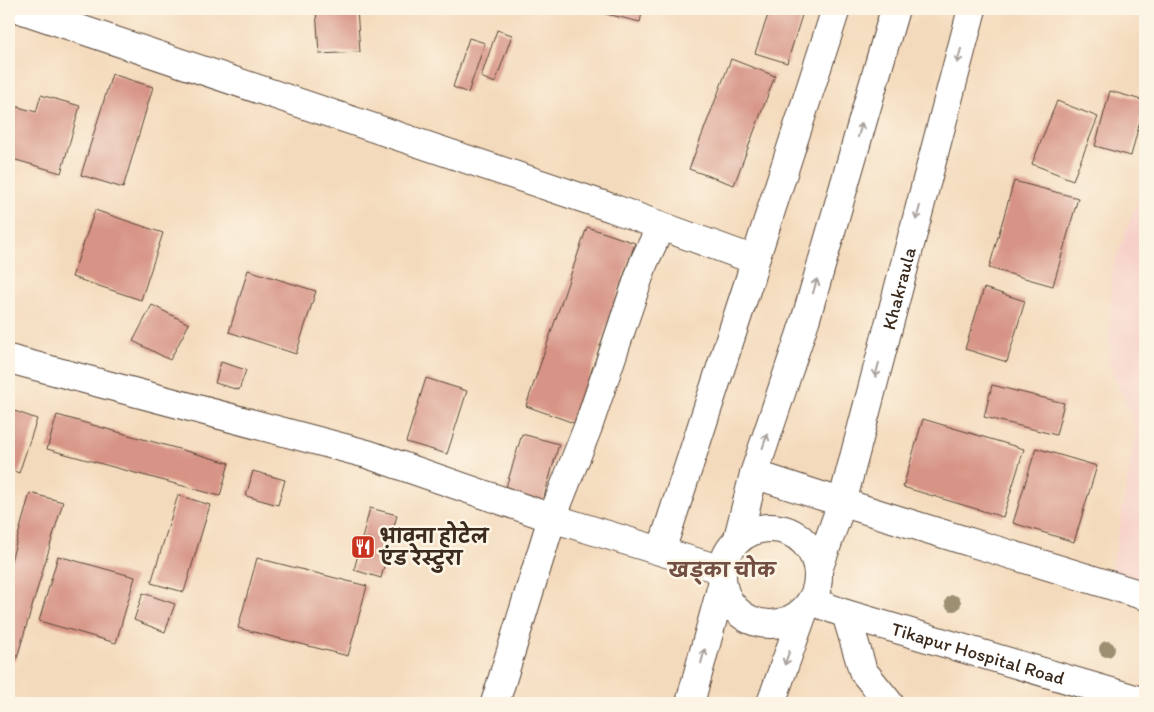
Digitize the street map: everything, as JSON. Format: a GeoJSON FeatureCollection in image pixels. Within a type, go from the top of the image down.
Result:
{"type":"FeatureCollection","features":[{"type":"Feature","properties":{"kind":"street"},"geometry":{"type":"LineString","coordinates":[[20,9],[612,208],[755,260]]}},
{"type":"Feature","properties":{"kind":"street"},"geometry":{"type":"LineString","coordinates":[[661,551],[836,9]]}},
{"type":"Feature","properties":{"kind":"street"},"geometry":{"type":"LineString","coordinates":[[690,703],[722,578],[724,560],[738,538],[754,474],[806,318],[895,9]]}},
{"type":"Feature","properties":{"kind":"street","name":"Khakraula"},"geometry":{"type":"LineString","coordinates":[[772,703],[807,607],[817,592],[819,566],[842,503],[972,9]]}},
{"type":"Feature","properties":{"kind":"street"},"geometry":{"type":"LineString","coordinates":[[495,703],[552,518],[588,426],[644,262],[661,226]]}},
{"type":"Feature","properties":{"kind":"street"},"geometry":{"type":"LineString","coordinates":[[9,359],[367,454],[552,518],[661,551],[722,578],[733,608],[754,622],[780,623],[807,607]]}},
{"type":"Feature","properties":{"kind":"street"},"geometry":{"type":"LineString","coordinates":[[754,474],[1145,596]]}},
{"type":"Feature","properties":{"kind":"street"},"geometry":{"type":"LineString","coordinates":[[738,538],[761,528],[786,529],[808,544],[819,566]]}},
{"type":"Feature","properties":{"kind":"street","name":"Tikapur Hospital Road"},"geometry":{"type":"LineString","coordinates":[[807,607],[846,614],[1145,702]]}},
{"type":"Feature","properties":{"kind":"street"},"geometry":{"type":"LineString","coordinates":[[846,614],[863,671],[889,703]]}},
{"type":"Feature","properties":{"kind":"shaded area"},"geometry":{"type":"Polygon","coordinates":[[[1145,180],[1145,588],[1111,577],[1136,429],[1109,364],[1112,268],[1145,180]]]}},
{"type":"Feature","properties":{"kind":"building"},"geometry":{"type":"Polygon","coordinates":[[[316,9],[357,9],[360,52],[319,54],[316,9]]]}},
{"type":"Feature","properties":{"kind":"building"},"geometry":{"type":"Polygon","coordinates":[[[586,9],[643,9],[640,22],[586,9]]]}},
{"type":"Feature","properties":{"kind":"building"},"geometry":{"type":"Polygon","coordinates":[[[770,9],[804,9],[787,63],[755,53],[770,9]]]}},
{"type":"Feature","properties":{"kind":"building"},"geometry":{"type":"Polygon","coordinates":[[[497,30],[512,35],[495,83],[481,77],[497,30]]]}},
{"type":"Feature","properties":{"kind":"building"},"geometry":{"type":"Polygon","coordinates":[[[469,38],[485,43],[468,93],[453,87],[469,38]]]}},
{"type":"Feature","properties":{"kind":"building"},"geometry":{"type":"Polygon","coordinates":[[[731,59],[775,76],[734,185],[689,169],[731,59]]]}},
{"type":"Feature","properties":{"kind":"building"},"geometry":{"type":"Polygon","coordinates":[[[112,74],[153,87],[123,188],[81,175],[112,74]]]}},
{"type":"Feature","properties":{"kind":"building"},"geometry":{"type":"Polygon","coordinates":[[[1110,91],[1145,101],[1131,156],[1095,146],[1110,91]]]}},
{"type":"Feature","properties":{"kind":"building"},"geometry":{"type":"Polygon","coordinates":[[[41,95],[80,106],[61,173],[9,158],[9,112],[11,105],[36,112],[41,95]]]}},
{"type":"Feature","properties":{"kind":"building"},"geometry":{"type":"Polygon","coordinates":[[[1057,101],[1098,117],[1073,180],[1032,164],[1057,101]]]}},
{"type":"Feature","properties":{"kind":"building"},"geometry":{"type":"Polygon","coordinates":[[[1014,181],[1078,198],[1053,286],[989,268],[1014,181]]]}},
{"type":"Feature","properties":{"kind":"building"},"geometry":{"type":"Polygon","coordinates":[[[95,210],[163,233],[141,300],[72,277],[95,210]]]}},
{"type":"Feature","properties":{"kind":"building"},"geometry":{"type":"Polygon","coordinates":[[[587,227],[635,243],[574,423],[526,406],[587,227]]]}},
{"type":"Feature","properties":{"kind":"building"},"geometry":{"type":"Polygon","coordinates":[[[248,270],[316,291],[296,354],[229,332],[248,270]]]}},
{"type":"Feature","properties":{"kind":"building"},"geometry":{"type":"Polygon","coordinates":[[[984,288],[1025,301],[1007,362],[965,349],[984,288]]]}},
{"type":"Feature","properties":{"kind":"building"},"geometry":{"type":"Polygon","coordinates":[[[152,305],[189,324],[170,360],[133,341],[152,305]]]}},
{"type":"Feature","properties":{"kind":"building"},"geometry":{"type":"Polygon","coordinates":[[[221,362],[246,370],[239,390],[215,383],[221,362]]]}},
{"type":"Feature","properties":{"kind":"building"},"geometry":{"type":"Polygon","coordinates":[[[426,378],[467,391],[447,454],[406,442],[426,378]]]}},
{"type":"Feature","properties":{"kind":"building"},"geometry":{"type":"Polygon","coordinates":[[[992,385],[1064,403],[1056,435],[984,417],[992,385]]]}},
{"type":"Feature","properties":{"kind":"building"},"geometry":{"type":"Polygon","coordinates":[[[9,409],[37,419],[19,473],[9,469],[9,409]]]}},
{"type":"Feature","properties":{"kind":"building"},"geometry":{"type":"Polygon","coordinates":[[[57,415],[229,463],[220,496],[47,449],[57,415]]]}},
{"type":"Feature","properties":{"kind":"building"},"geometry":{"type":"Polygon","coordinates":[[[923,419],[1024,449],[1003,517],[903,487],[923,419]]]}},
{"type":"Feature","properties":{"kind":"building"},"geometry":{"type":"Polygon","coordinates":[[[522,434],[559,444],[542,504],[504,494],[522,434]]]}},
{"type":"Feature","properties":{"kind":"building"},"geometry":{"type":"Polygon","coordinates":[[[1036,448],[1097,466],[1074,542],[1013,523],[1036,448]]]}},
{"type":"Feature","properties":{"kind":"building"},"geometry":{"type":"Polygon","coordinates":[[[253,471],[285,480],[278,505],[246,496],[253,471]]]}},
{"type":"Feature","properties":{"kind":"building"},"geometry":{"type":"Polygon","coordinates":[[[30,493],[63,502],[16,661],[9,659],[9,568],[30,493]]]}},
{"type":"Feature","properties":{"kind":"building"},"geometry":{"type":"Polygon","coordinates":[[[178,495],[210,505],[184,592],[151,583],[178,495]]]}},
{"type":"Feature","properties":{"kind":"building"},"geometry":{"type":"Polygon","coordinates":[[[370,508],[397,515],[381,578],[354,570],[370,508]]]}},
{"type":"Feature","properties":{"kind":"building"},"geometry":{"type":"Polygon","coordinates":[[[58,556],[135,577],[116,643],[39,621],[58,556]]]}},
{"type":"Feature","properties":{"kind":"building"},"geometry":{"type":"Polygon","coordinates":[[[257,558],[367,586],[348,656],[238,628],[257,558]]]}},
{"type":"Feature","properties":{"kind":"building"},"geometry":{"type":"Polygon","coordinates":[[[143,593],[175,604],[165,632],[134,620],[143,593]]]}},
{"type":"Feature","properties":{"kind":"place","name":"भावना होटेल एंड रेस्टुरा"},"geometry":{"type":"Point","coordinates":[363,547]}},
{"type":"Feature","properties":{"kind":"district","name":"खड्का चोक"},"geometry":{"type":"Point","coordinates":[722,570]}}]}
